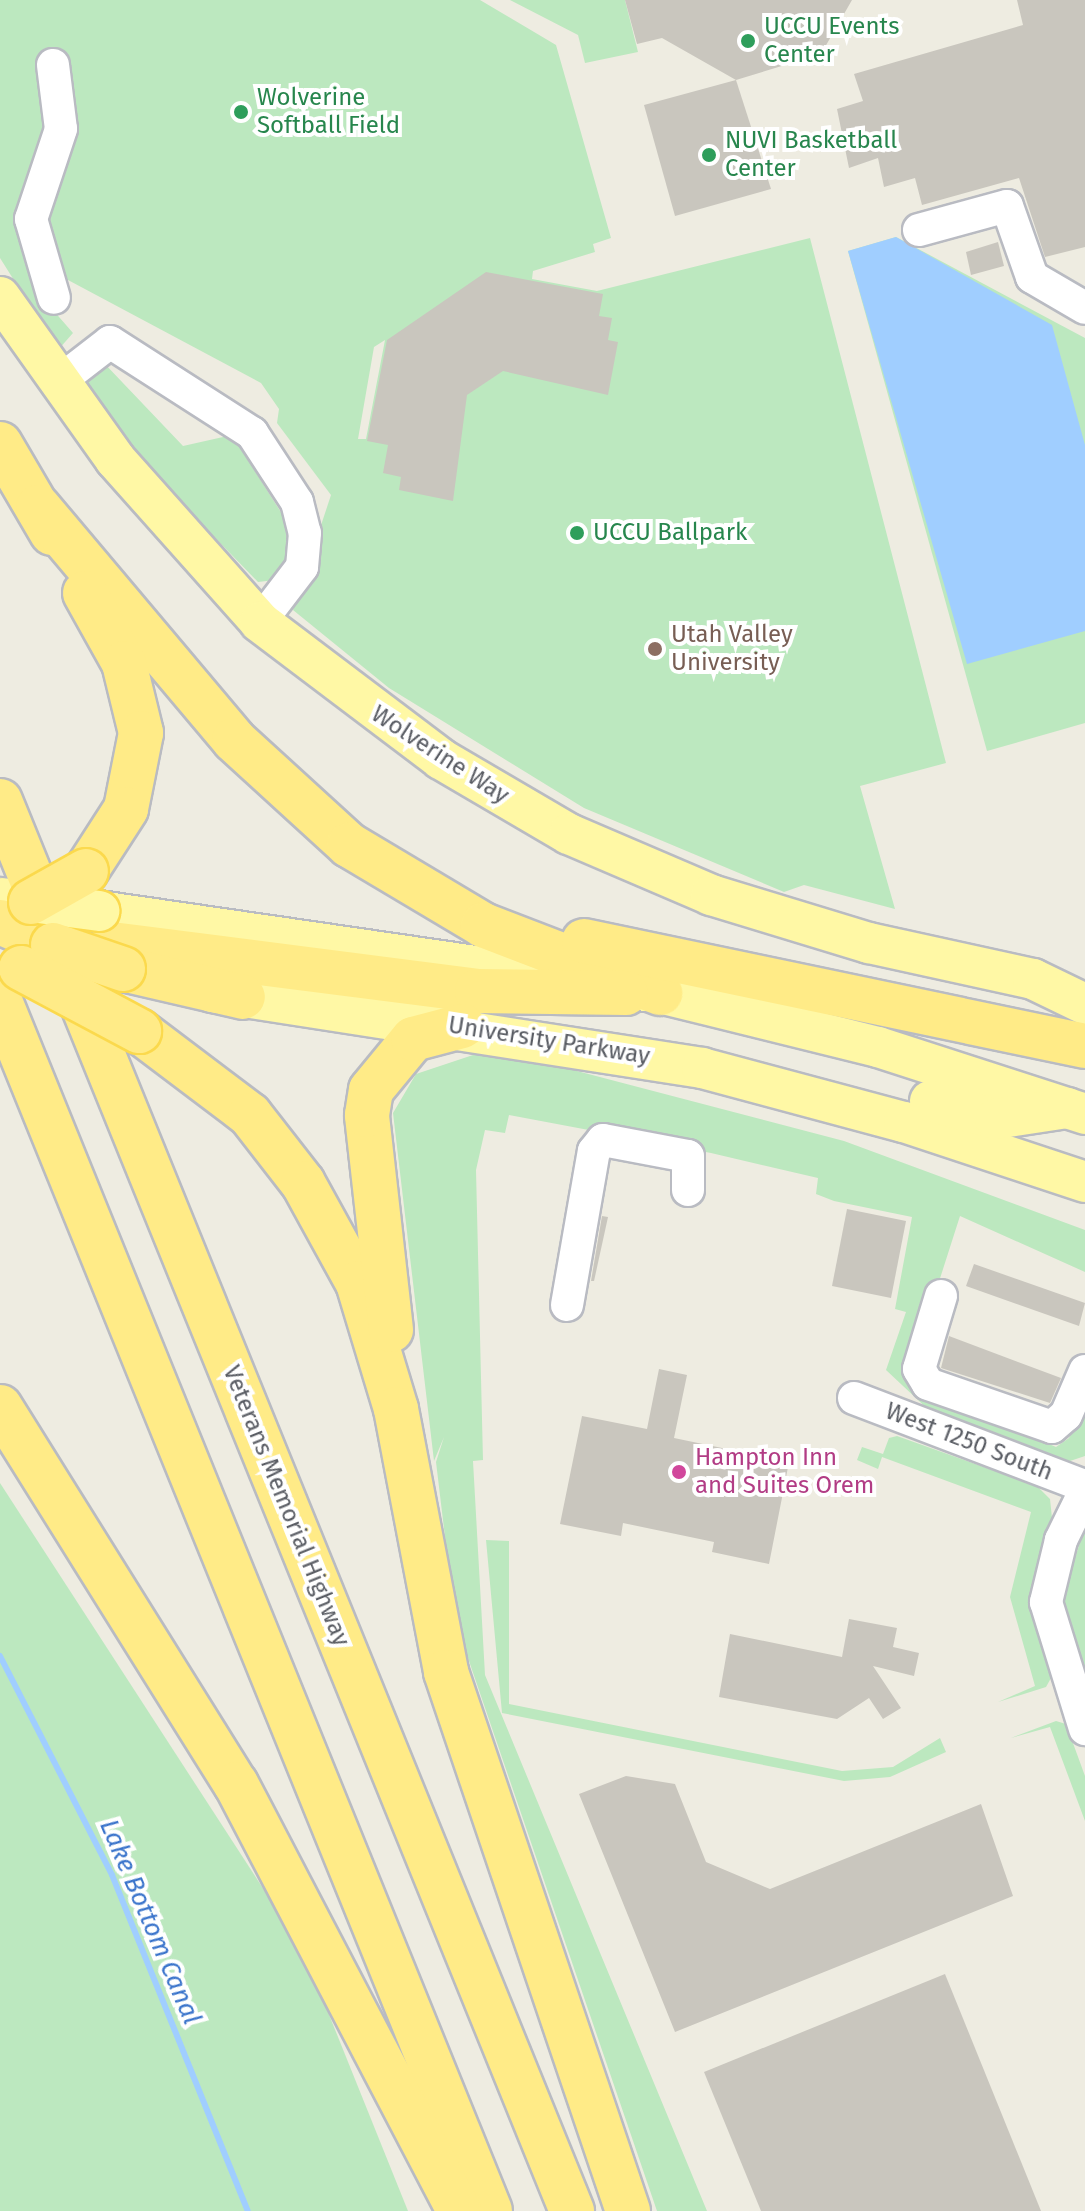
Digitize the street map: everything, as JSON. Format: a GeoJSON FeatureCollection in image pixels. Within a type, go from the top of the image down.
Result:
{"type":"FeatureCollection","features":[{"type":"Feature","properties":{"kind":"highway"},"geometry":{"type":"LineString","coordinates":[[0,444],[38,507],[138,698],[139,754],[126,809],[109,935]]}},
{"type":"Feature","properties":{"kind":"highway"},"geometry":{"type":"LineString","coordinates":[[38,507],[234,740],[349,845],[483,925],[660,993]]}},
{"type":"Feature","properties":{"kind":"highway","name":"Veterans Memorial Highway"},"geometry":{"type":"LineString","coordinates":[[0,801],[572,2211]]}},
{"type":"Feature","properties":{"kind":"highway"},"geometry":{"type":"LineString","coordinates":[[349,845],[520,922],[589,943],[1085,1046]]}},
{"type":"Feature","properties":{"kind":"highway"},"geometry":{"type":"LineString","coordinates":[[490,2211],[12,966],[8,909],[109,935],[477,991],[660,993]]}},
{"type":"Feature","properties":{"kind":"highway"},"geometry":{"type":"LineString","coordinates":[[12,966],[109,935],[243,997]]}},
{"type":"Feature","properties":{"kind":"highway"},"geometry":{"type":"LineString","coordinates":[[12,966],[139,1031],[250,1115],[303,1183],[358,1283],[396,1409]]}},
{"type":"Feature","properties":{"kind":"highway"},"geometry":{"type":"LineString","coordinates":[[462,1026],[413,1039],[371,1090],[367,1115],[396,1409],[446,1672],[628,2211]]}},
{"type":"Feature","properties":{"kind":"highway"},"geometry":{"type":"LineString","coordinates":[[0,1407],[250,1809],[459,2211]]}},
{"type":"Feature","properties":{"kind":"main road","name":"Wolverine Way"},"geometry":{"type":"LineString","coordinates":[[0,297],[57,383],[260,622],[387,722],[569,834],[711,895],[869,943],[1033,979],[1085,979]]}},
{"type":"Feature","properties":{"kind":"main road","name":"Wolverine Way"},"geometry":{"type":"LineString","coordinates":[[1033,979],[1085,1004]]}},
{"type":"Feature","properties":{"kind":"main road"},"geometry":{"type":"LineString","coordinates":[[660,993],[878,1047],[1080,1108]]}},
{"type":"Feature","properties":{"kind":"main road","name":"University Parkway"},"geometry":{"type":"LineString","coordinates":[[243,997],[606,1049],[818,1097],[1085,1182]]}},
{"type":"Feature","properties":{"kind":"main road"},"geometry":{"type":"LineString","coordinates":[[606,1049],[706,1041],[995,1119],[1080,1108]]}},
{"type":"Feature","properties":{"kind":"main road"},"geometry":{"type":"LineString","coordinates":[[878,1047],[1000,1045],[1085,1055]]}},
{"type":"Feature","properties":{"kind":"street"},"geometry":{"type":"LineString","coordinates":[[53,65],[61,129],[31,219],[54,298]]}},
{"type":"Feature","properties":{"kind":"street"},"geometry":{"type":"LineString","coordinates":[[919,230],[1007,206],[1032,277],[1085,308]]}},
{"type":"Feature","properties":{"kind":"street"},"geometry":{"type":"LineString","coordinates":[[57,383],[110,342],[252,433],[297,502],[305,533],[302,567],[260,622]]}},
{"type":"Feature","properties":{"kind":"street"},"geometry":{"type":"LineString","coordinates":[[567,1305],[594,1151],[603,1140],[688,1156],[688,1190]]}},
{"type":"Feature","properties":{"kind":"street"},"geometry":{"type":"LineString","coordinates":[[941,1296],[919,1369],[928,1384],[1052,1427],[1066,1415],[1085,1371]]}},
{"type":"Feature","properties":{"kind":"street","name":"West 1250 South"},"geometry":{"type":"LineString","coordinates":[[854,1398],[1085,1488]]}},
{"type":"Feature","properties":{"kind":"street"},"geometry":{"type":"LineString","coordinates":[[1085,1488],[1046,1586],[1051,1634],[1085,1729]]}},
{"type":"Feature","properties":{"kind":"green space"},"geometry":{"type":"Polygon","coordinates":[[[0,0],[480,0],[556,45],[611,238],[593,244],[595,252],[533,271],[532,279],[597,291],[810,238],[946,763],[860,786],[895,909],[804,885],[784,892],[584,808],[389,688],[293,610],[331,495],[277,423],[279,409],[261,383],[68,280],[46,302],[73,333],[58,350],[0,258],[0,0]],[[385,340],[374,347],[358,439],[366,439],[385,340]]]}},
{"type":"Feature","properties":{"kind":"green space"},"geometry":{"type":"Polygon","coordinates":[[[510,0],[625,0],[638,52],[585,63],[578,35],[510,0]]]}},
{"type":"Feature","properties":{"kind":"green space"},"geometry":{"type":"Polygon","coordinates":[[[896,237],[1085,338],[1085,723],[987,751],[848,251],[896,237]]]}},
{"type":"Feature","properties":{"kind":"green space"},"geometry":{"type":"Polygon","coordinates":[[[103,362],[183,446],[232,435],[284,517],[289,556],[275,580],[258,582],[133,453],[78,381],[103,362]]]}},
{"type":"Feature","properties":{"kind":"green space"},"geometry":{"type":"Polygon","coordinates":[[[479,1053],[554,1065],[844,1141],[1085,1230],[1085,1272],[960,1216],[911,1369],[921,1389],[1056,1447],[1069,1438],[1085,1398],[1085,1456],[1064,1463],[934,1415],[886,1370],[906,1312],[895,1309],[912,1217],[834,1201],[816,1194],[818,1178],[711,1153],[509,1115],[505,1133],[485,1130],[476,1170],[483,1460],[473,1461],[485,1675],[707,2211],[657,2211],[455,1620],[436,1462],[444,1437],[434,1461],[393,1113],[416,1074],[479,1053]]]}},
{"type":"Feature","properties":{"kind":"green space"},"geometry":{"type":"Polygon","coordinates":[[[897,1436],[1037,1486],[1050,1499],[1052,1518],[1029,1600],[1051,1678],[1046,1687],[998,1702],[1035,1686],[1010,1597],[1031,1512],[882,1457],[878,1469],[857,1460],[862,1447],[883,1454],[889,1438],[897,1436]]]}},
{"type":"Feature","properties":{"kind":"green space"},"geometry":{"type":"Polygon","coordinates":[[[0,1483],[303,1950],[408,2211],[0,2211],[0,1483]]]}},
{"type":"Feature","properties":{"kind":"green space"},"geometry":{"type":"Polygon","coordinates":[[[1085,1526],[1085,1668],[1062,1600],[1085,1526]]]}},
{"type":"Feature","properties":{"kind":"green space"},"geometry":{"type":"Polygon","coordinates":[[[486,1540],[509,1541],[509,1704],[842,1771],[893,1767],[940,1738],[946,1752],[890,1777],[844,1781],[502,1713],[486,1540]]]}},
{"type":"Feature","properties":{"kind":"green space"},"geometry":{"type":"Polygon","coordinates":[[[1056,1721],[1066,1724],[1085,1776],[1085,1821],[1050,1727],[1011,1738],[1056,1721]]]}},
{"type":"Feature","properties":{"kind":"water"},"geometry":{"type":"Polygon","coordinates":[[[896,237],[1052,325],[1085,445],[1085,631],[967,664],[848,251],[896,237]]]}},
{"type":"Feature","properties":{"kind":"building","name":"UCCU Events Center"},"geometry":{"type":"Polygon","coordinates":[[[625,0],[852,0],[821,54],[736,80],[662,38],[637,44],[625,0]]]}},
{"type":"Feature","properties":{"kind":"building"},"geometry":{"type":"Polygon","coordinates":[[[1017,0],[1085,0],[1085,247],[1045,257],[1019,178],[922,205],[915,178],[884,187],[878,158],[849,168],[837,109],[863,101],[854,74],[1023,25],[1017,0]]]}},
{"type":"Feature","properties":{"kind":"building","name":"NUVI Basketball Center"},"geometry":{"type":"Polygon","coordinates":[[[736,80],[771,189],[675,216],[644,105],[736,80]]]}},
{"type":"Feature","properties":{"kind":"building"},"geometry":{"type":"Polygon","coordinates":[[[998,242],[1004,266],[971,275],[966,252],[998,242]]]}},
{"type":"Feature","properties":{"kind":"building"},"geometry":{"type":"Polygon","coordinates":[[[486,272],[603,294],[599,316],[612,318],[608,340],[618,342],[608,395],[503,371],[467,395],[453,501],[399,490],[401,477],[383,473],[388,445],[367,441],[387,340],[486,272]]]}},
{"type":"Feature","properties":{"kind":"building"},"geometry":{"type":"Polygon","coordinates":[[[847,1209],[906,1221],[891,1298],[832,1286],[847,1209]]]}},
{"type":"Feature","properties":{"kind":"building"},"geometry":{"type":"Polygon","coordinates":[[[602,1216],[608,1217],[594,1281],[591,1281],[602,1216]]]}},
{"type":"Feature","properties":{"kind":"building"},"geometry":{"type":"Polygon","coordinates":[[[974,1264],[1085,1303],[1079,1326],[966,1286],[974,1264]]]}},
{"type":"Feature","properties":{"kind":"building"},"geometry":{"type":"Polygon","coordinates":[[[949,1336],[1061,1378],[1050,1403],[941,1368],[949,1336]]]}},
{"type":"Feature","properties":{"kind":"building","name":"Hampton Inn and Suites Orem"},"geometry":{"type":"Polygon","coordinates":[[[659,1369],[687,1375],[674,1438],[789,1462],[769,1564],[712,1552],[714,1542],[623,1523],[621,1536],[560,1524],[582,1416],[647,1429],[659,1369]]]}},
{"type":"Feature","properties":{"kind":"building"},"geometry":{"type":"Polygon","coordinates":[[[849,1619],[897,1628],[893,1647],[919,1653],[914,1676],[873,1666],[901,1708],[883,1719],[869,1698],[837,1719],[719,1697],[730,1634],[842,1657],[849,1619]]]}},
{"type":"Feature","properties":{"kind":"building"},"geometry":{"type":"Polygon","coordinates":[[[626,1776],[675,1784],[706,1862],[770,1889],[981,1804],[1013,1896],[675,2032],[579,1794],[626,1776]]]}},
{"type":"Feature","properties":{"kind":"building"},"geometry":{"type":"Polygon","coordinates":[[[945,1974],[1041,2211],[761,2211],[704,2072],[945,1974]]]}},
{"type":"Feature","properties":{"kind":"waterway","name":"Lake Bottom Canal"},"geometry":{"type":"LineString","coordinates":[[0,1656],[112,1875],[248,2211]]}},
{"type":"Feature","properties":{"kind":"place","name":"UCCU Events Center"},"geometry":{"type":"Point","coordinates":[748,41]}},
{"type":"Feature","properties":{"kind":"place","name":"Wolverine Softball Field"},"geometry":{"type":"Point","coordinates":[241,112]}},
{"type":"Feature","properties":{"kind":"place","name":"NUVI Basketball Center"},"geometry":{"type":"Point","coordinates":[709,155]}},
{"type":"Feature","properties":{"kind":"place","name":"UCCU Ballpark"},"geometry":{"type":"Point","coordinates":[577,533]}},
{"type":"Feature","properties":{"kind":"place","name":"Utah Valley University"},"geometry":{"type":"Point","coordinates":[655,649]}},
{"type":"Feature","properties":{"kind":"place","name":"Hampton Inn and Suites Orem"},"geometry":{"type":"Point","coordinates":[679,1472]}}]}
